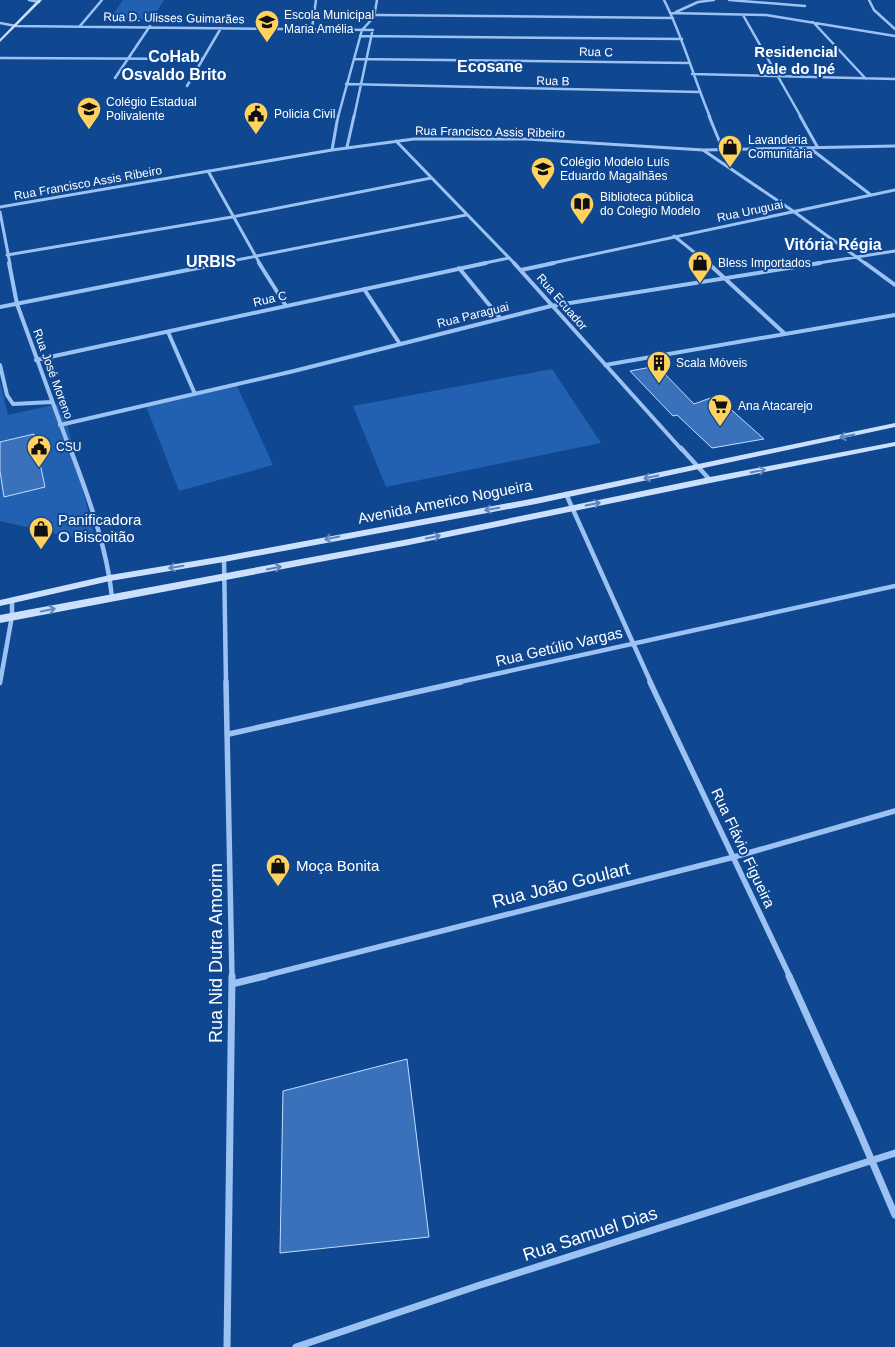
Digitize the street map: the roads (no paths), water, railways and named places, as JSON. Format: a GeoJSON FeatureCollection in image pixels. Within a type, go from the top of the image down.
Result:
{"type":"FeatureCollection","features":[{"type":"Feature","properties":{"kind":"street"},"geometry":{"type":"LineString","coordinates":[[29,0],[40,1]]}},
{"type":"Feature","properties":{"kind":"street"},"geometry":{"type":"LineString","coordinates":[[80,26],[102,0]]}},
{"type":"Feature","properties":{"kind":"street"},"geometry":{"type":"LineString","coordinates":[[312,28],[316,0]]}},
{"type":"Feature","properties":{"kind":"street"},"geometry":{"type":"LineString","coordinates":[[332,150],[346,84],[360,36],[362,30],[371,25],[376,15],[377,0]]}},
{"type":"Feature","properties":{"kind":"street"},"geometry":{"type":"LineString","coordinates":[[664,0],[682,39],[692,74],[723,150]]}},
{"type":"Feature","properties":{"kind":"street"},"geometry":{"type":"LineString","coordinates":[[676,13],[698,2],[714,0]]}},
{"type":"Feature","properties":{"kind":"street"},"geometry":{"type":"LineString","coordinates":[[729,0],[805,6]]}},
{"type":"Feature","properties":{"kind":"street"},"geometry":{"type":"LineString","coordinates":[[868,0],[874,10],[895,29]]}},
{"type":"Feature","properties":{"kind":"street"},"geometry":{"type":"LineString","coordinates":[[0,41],[40,1]]}},
{"type":"Feature","properties":{"kind":"street"},"geometry":{"type":"LineString","coordinates":[[670,13],[766,15],[894,35]]}},
{"type":"Feature","properties":{"kind":"street"},"geometry":{"type":"LineString","coordinates":[[376,15],[673,18]]}},
{"type":"Feature","properties":{"kind":"street"},"geometry":{"type":"LineString","coordinates":[[743,15],[818,148]]}},
{"type":"Feature","properties":{"kind":"street"},"geometry":{"type":"LineString","coordinates":[[812,22],[866,79]]}},
{"type":"Feature","properties":{"kind":"street","name":"Rua D. Ulisses Guimarães"},"geometry":{"type":"LineString","coordinates":[[0,23],[16,26],[150,26],[373,30]]}},
{"type":"Feature","properties":{"kind":"street"},"geometry":{"type":"LineString","coordinates":[[347,147],[372,36],[373,30],[371,25]]}},
{"type":"Feature","properties":{"kind":"street"},"geometry":{"type":"LineString","coordinates":[[115,78],[150,26]]}},
{"type":"Feature","properties":{"kind":"street"},"geometry":{"type":"LineString","coordinates":[[187,86],[221,28]]}},
{"type":"Feature","properties":{"kind":"street"},"geometry":{"type":"LineString","coordinates":[[360,36],[682,39]]}},
{"type":"Feature","properties":{"kind":"street"},"geometry":{"type":"LineString","coordinates":[[0,58],[203,59]]}},
{"type":"Feature","properties":{"kind":"street","name":"Rua C"},"geometry":{"type":"LineString","coordinates":[[354,59],[688,63]]}},
{"type":"Feature","properties":{"kind":"street"},"geometry":{"type":"LineString","coordinates":[[692,74],[895,79]]}},
{"type":"Feature","properties":{"kind":"street","name":"Rua B"},"geometry":{"type":"LineString","coordinates":[[346,84],[700,92]]}},
{"type":"Feature","properties":{"kind":"street","name":"Rua Francisco Assis Ribeiro"},"geometry":{"type":"LineString","coordinates":[[0,207],[347,147],[396,141],[447,138],[527,139],[703,150],[895,146]]}},
{"type":"Feature","properties":{"kind":"street","name":"Rua Ecuador"},"geometry":{"type":"LineString","coordinates":[[396,141],[509,258],[710,480]]}},
{"type":"Feature","properties":{"kind":"street"},"geometry":{"type":"LineString","coordinates":[[811,148],[871,195]]}},
{"type":"Feature","properties":{"kind":"street"},"geometry":{"type":"LineString","coordinates":[[703,150],[793,211],[895,285]]}},
{"type":"Feature","properties":{"kind":"street"},"geometry":{"type":"LineString","coordinates":[[208,171],[255,257],[286,306]]}},
{"type":"Feature","properties":{"kind":"street"},"geometry":{"type":"LineString","coordinates":[[7,255],[232,217],[431,178]]}},
{"type":"Feature","properties":{"kind":"street","name":"Rua Uruguai"},"geometry":{"type":"LineString","coordinates":[[520,270],[895,190]]}},
{"type":"Feature","properties":{"kind":"street","name":"Rua José Moreno"},"geometry":{"type":"LineString","coordinates":[[0,212],[17,304],[60,425],[85,488],[110,578],[112,597]]}},
{"type":"Feature","properties":{"kind":"street"},"geometry":{"type":"LineString","coordinates":[[0,307],[466,215]]}},
{"type":"Feature","properties":{"kind":"street"},"geometry":{"type":"LineString","coordinates":[[674,236],[726,277],[784,333]]}},
{"type":"Feature","properties":{"kind":"street"},"geometry":{"type":"LineString","coordinates":[[0,248],[6,250]]}},
{"type":"Feature","properties":{"kind":"street","name":"Rua Paraguai"},"geometry":{"type":"LineString","coordinates":[[60,425],[326,364],[551,306],[895,251]]}},
{"type":"Feature","properties":{"kind":"street","name":"Rua C"},"geometry":{"type":"LineString","coordinates":[[36,360],[509,258]]}},
{"type":"Feature","properties":{"kind":"street"},"geometry":{"type":"LineString","coordinates":[[459,268],[500,318]]}},
{"type":"Feature","properties":{"kind":"street"},"geometry":{"type":"LineString","coordinates":[[364,289],[400,344]]}},
{"type":"Feature","properties":{"kind":"street"},"geometry":{"type":"LineString","coordinates":[[605,365],[895,314]]}},
{"type":"Feature","properties":{"kind":"street"},"geometry":{"type":"LineString","coordinates":[[168,332],[195,394]]}},
{"type":"Feature","properties":{"kind":"street"},"geometry":{"type":"LineString","coordinates":[[0,365],[7,395],[13,404],[52,402]]}},
{"type":"Feature","properties":{"kind":"street","name":"Avenida Americo Nogueira"},"geometry":{"type":"LineString","coordinates":[[0,603],[110,578],[224,559],[566,494],[895,425]]}},
{"type":"Feature","properties":{"kind":"street","name":"Avenida Americo Nogueira"},"geometry":{"type":"LineString","coordinates":[[0,619],[112,597],[226,578],[895,444]]}},
{"type":"Feature","properties":{"kind":"street","name":"Rua Flávio Figueira"},"geometry":{"type":"LineString","coordinates":[[566,494],[632,643],[734,857],[872,1160],[895,1215]]}},
{"type":"Feature","properties":{"kind":"street","name":"Rua Nid Dutra Amorim"},"geometry":{"type":"LineString","coordinates":[[224,559],[229,734],[232,984],[227,1347]]}},
{"type":"Feature","properties":{"kind":"street","name":"Rua Getúlio Vargas"},"geometry":{"type":"LineString","coordinates":[[229,734],[895,586]]}},
{"type":"Feature","properties":{"kind":"street"},"geometry":{"type":"LineString","coordinates":[[0,683],[12,616],[12,600]]}},
{"type":"Feature","properties":{"kind":"street","name":"Rua João Goulart"},"geometry":{"type":"LineString","coordinates":[[232,984],[734,857],[895,811]]}},
{"type":"Feature","properties":{"kind":"street","name":"Rua Samuel Dias"},"geometry":{"type":"LineString","coordinates":[[296,1347],[496,1280],[895,1153]]}},
{"type":"Feature","properties":{"kind":"place","name":"Escola Municipal Maria Amélia"},"geometry":{"type":"Point","coordinates":[267,43]}},
{"type":"Feature","properties":{"kind":"place","name":"Colégio Estadual Polivalente"},"geometry":{"type":"Point","coordinates":[89,130]}},
{"type":"Feature","properties":{"kind":"place","name":"Policia Civil"},"geometry":{"type":"Point","coordinates":[256,135]}},
{"type":"Feature","properties":{"kind":"place","name":"Lavanderia Comunitária"},"geometry":{"type":"Point","coordinates":[730,168]}},
{"type":"Feature","properties":{"kind":"place","name":"Colégio Modelo Luís Eduardo Magalhães"},"geometry":{"type":"Point","coordinates":[543,190]}},
{"type":"Feature","properties":{"kind":"place","name":"Biblioteca pública do Colegio Modelo"},"geometry":{"type":"Point","coordinates":[582,225]}},
{"type":"Feature","properties":{"kind":"place","name":"Bless Importados"},"geometry":{"type":"Point","coordinates":[700,284]}},
{"type":"Feature","properties":{"kind":"place","name":"Scala Móveis"},"geometry":{"type":"Point","coordinates":[659,384]}},
{"type":"Feature","properties":{"kind":"place","name":"Ana Atacarejo"},"geometry":{"type":"Point","coordinates":[720,427]}},
{"type":"Feature","properties":{"kind":"place","name":"CSU"},"geometry":{"type":"Point","coordinates":[39,468]}},
{"type":"Feature","properties":{"kind":"place","name":"Panificadora O Biscoitão"},"geometry":{"type":"Point","coordinates":[41,550]}},
{"type":"Feature","properties":{"kind":"place","name":"Moça Bonita"},"geometry":{"type":"Point","coordinates":[278,887]}},
{"type":"Feature","properties":{"kind":"district","name":"Residencial Vale do Ipé"},"geometry":{"type":"Point","coordinates":[796,60]}},
{"type":"Feature","properties":{"kind":"district","name":"CoHab Osvaldo Brito"},"geometry":{"type":"Point","coordinates":[174,65]}},
{"type":"Feature","properties":{"kind":"district","name":"Ecosane"},"geometry":{"type":"Point","coordinates":[490,66]}},
{"type":"Feature","properties":{"kind":"district","name":"Vitória Régia"},"geometry":{"type":"Point","coordinates":[833,244]}},
{"type":"Feature","properties":{"kind":"district","name":"URBIS"},"geometry":{"type":"Point","coordinates":[211,261]}}]}
